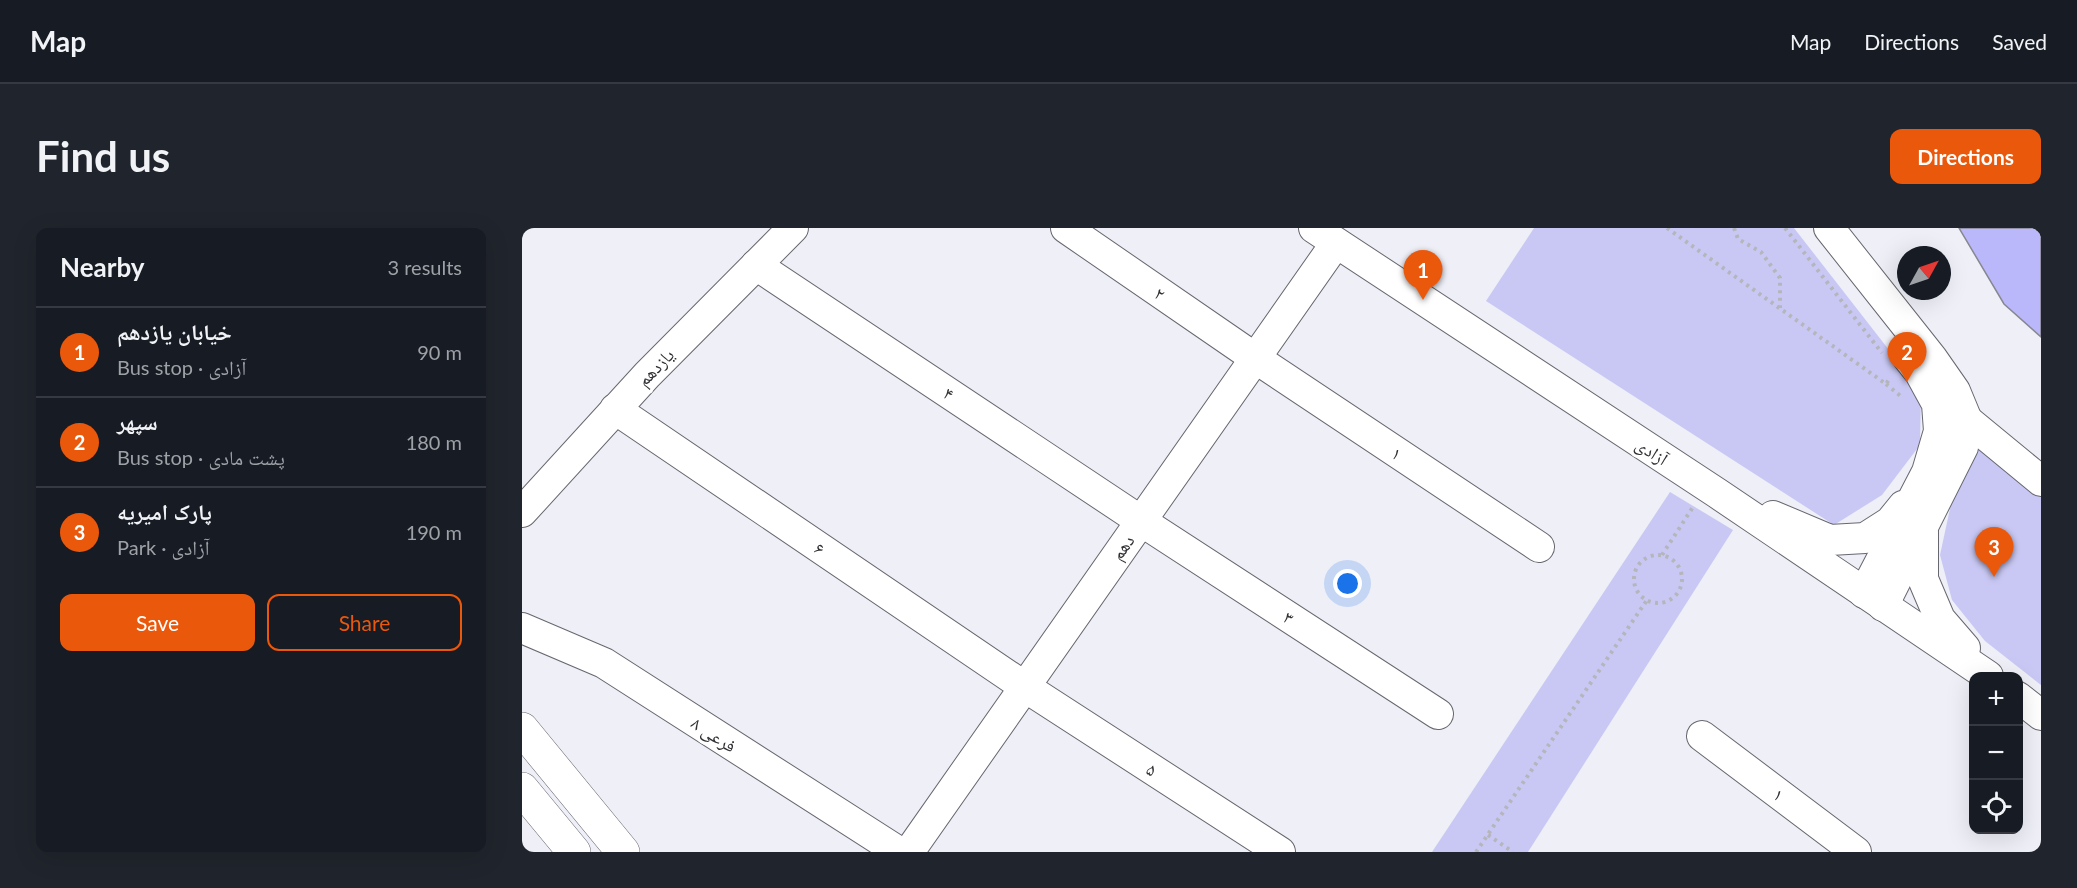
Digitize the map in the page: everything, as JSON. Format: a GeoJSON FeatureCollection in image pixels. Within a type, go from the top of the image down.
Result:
{"type":"FeatureCollection","features":[{"type":"Feature","properties":{"kind":"highway"},"geometry":{"type":"LineString","coordinates":[[522,729],[623,852]]}},
{"type":"Feature","properties":{"kind":"highway"},"geometry":{"type":"LineString","coordinates":[[522,789],[574,852]]}},
{"type":"Feature","properties":{"kind":"street","name":"یازدهم"},"geometry":{"type":"LineString","coordinates":[[522,512],[615,409],[793,228]]}},
{"type":"Feature","properties":{"kind":"street","name":"۲"},"geometry":{"type":"LineString","coordinates":[[1066,228],[1255,358]]}},
{"type":"Feature","properties":{"kind":"street"},"geometry":{"type":"LineString","coordinates":[[1806,228],[1920,373],[1937,404],[1939,431],[1927,472],[1874,599]]}},
{"type":"Feature","properties":{"kind":"street"},"geometry":{"type":"LineString","coordinates":[[1829,228],[1932,358],[1955,391],[1967,420],[1963,447],[1923,526],[1874,599]]}},
{"type":"Feature","properties":{"kind":"street","name":"دهم"},"geometry":{"type":"LineString","coordinates":[[909,852],[1255,358],[1325,235]]}},
{"type":"Feature","properties":{"kind":"street","name":"آزادی"},"geometry":{"type":"LineString","coordinates":[[1325,235],[1712,490],[1982,672]]}},
{"type":"Feature","properties":{"kind":"street","name":"۴"},"geometry":{"type":"LineString","coordinates":[[756,265],[1141,521]]}},
{"type":"Feature","properties":{"kind":"street","name":"۱"},"geometry":{"type":"LineString","coordinates":[[1255,358],[1539,548]]}},
{"type":"Feature","properties":{"kind":"street","name":"۶"},"geometry":{"type":"LineString","coordinates":[[615,409],[1024,687]]}},
{"type":"Feature","properties":{"kind":"street"},"geometry":{"type":"LineString","coordinates":[[1938,414],[1967,420],[2041,481]]}},
{"type":"Feature","properties":{"kind":"street"},"geometry":{"type":"LineString","coordinates":[[1712,490],[1830,540],[1865,538],[1890,522],[1927,472]]}},
{"type":"Feature","properties":{"kind":"street","name":"۳"},"geometry":{"type":"LineString","coordinates":[[1141,521],[1438,714]]}},
{"type":"Feature","properties":{"kind":"street"},"geometry":{"type":"LineString","coordinates":[[1923,526],[1923,579],[1940,619],[1969,653],[1991,672]]}},
{"type":"Feature","properties":{"kind":"street","name":"فرعی ۸"},"geometry":{"type":"LineString","coordinates":[[522,628],[604,663],[899,852]]}},
{"type":"Feature","properties":{"kind":"street","name":"۵"},"geometry":{"type":"LineString","coordinates":[[1024,687],[1280,852]]}},
{"type":"Feature","properties":{"kind":"street","name":"۱"},"geometry":{"type":"LineString","coordinates":[[1702,736],[1856,852]]}},
{"type":"Feature","properties":{"kind":"path"},"geometry":{"type":"LineString","coordinates":[[1667,228],[1887,384],[1896,370]]}},
{"type":"Feature","properties":{"kind":"path"},"geometry":{"type":"LineString","coordinates":[[1734,228],[1738,239],[1761,252],[1780,278],[1780,308]]}},
{"type":"Feature","properties":{"kind":"path"},"geometry":{"type":"LineString","coordinates":[[1785,228],[1888,360]]}},
{"type":"Feature","properties":{"kind":"path"},"geometry":{"type":"LineString","coordinates":[[1662,555],[1712,490]]}},
{"type":"Feature","properties":{"kind":"path"},"geometry":{"type":"LineString","coordinates":[[1662,555],[1677,563],[1681,571],[1681,587],[1671,600],[1654,603],[1641,596],[1634,582],[1637,567],[1648,557],[1662,555]]}},
{"type":"Feature","properties":{"kind":"path"},"geometry":{"type":"LineString","coordinates":[[1476,852],[1647,600]]}},
{"type":"Feature","properties":{"kind":"path"},"geometry":{"type":"LineString","coordinates":[[1488,835],[1513,852]]}},
{"type":"Feature","properties":{"kind":"shaded area"},"geometry":{"type":"Polygon","coordinates":[[[1534,228],[1794,228],[1921,391],[1920,445],[1882,495],[1834,525],[1486,301],[1534,228]]]}},
{"type":"Feature","properties":{"kind":"shaded area"},"geometry":{"type":"Polygon","coordinates":[[[1975,440],[2041,496],[2041,685],[1985,641],[1952,600],[1940,555],[1951,504],[1975,440]]]}},
{"type":"Feature","properties":{"kind":"shaded area"},"geometry":{"type":"Polygon","coordinates":[[[1670,492],[1733,530],[1528,852],[1432,852],[1670,492]]]}},
{"type":"Feature","properties":{"kind":"building"},"geometry":{"type":"Polygon","coordinates":[[[1959,228],[2041,228],[2041,337],[2004,304],[1959,228]]]}},
{"type":"Feature","properties":{"kind":"place","name":"خیابان یازدهم"},"geometry":{"type":"Point","coordinates":[1423,300]}},
{"type":"Feature","properties":{"kind":"place","name":"سپهر"},"geometry":{"type":"Point","coordinates":[1907,382]}},
{"type":"Feature","properties":{"kind":"place","name":"پارک امیریه"},"geometry":{"type":"Point","coordinates":[1994,577]}}]}
